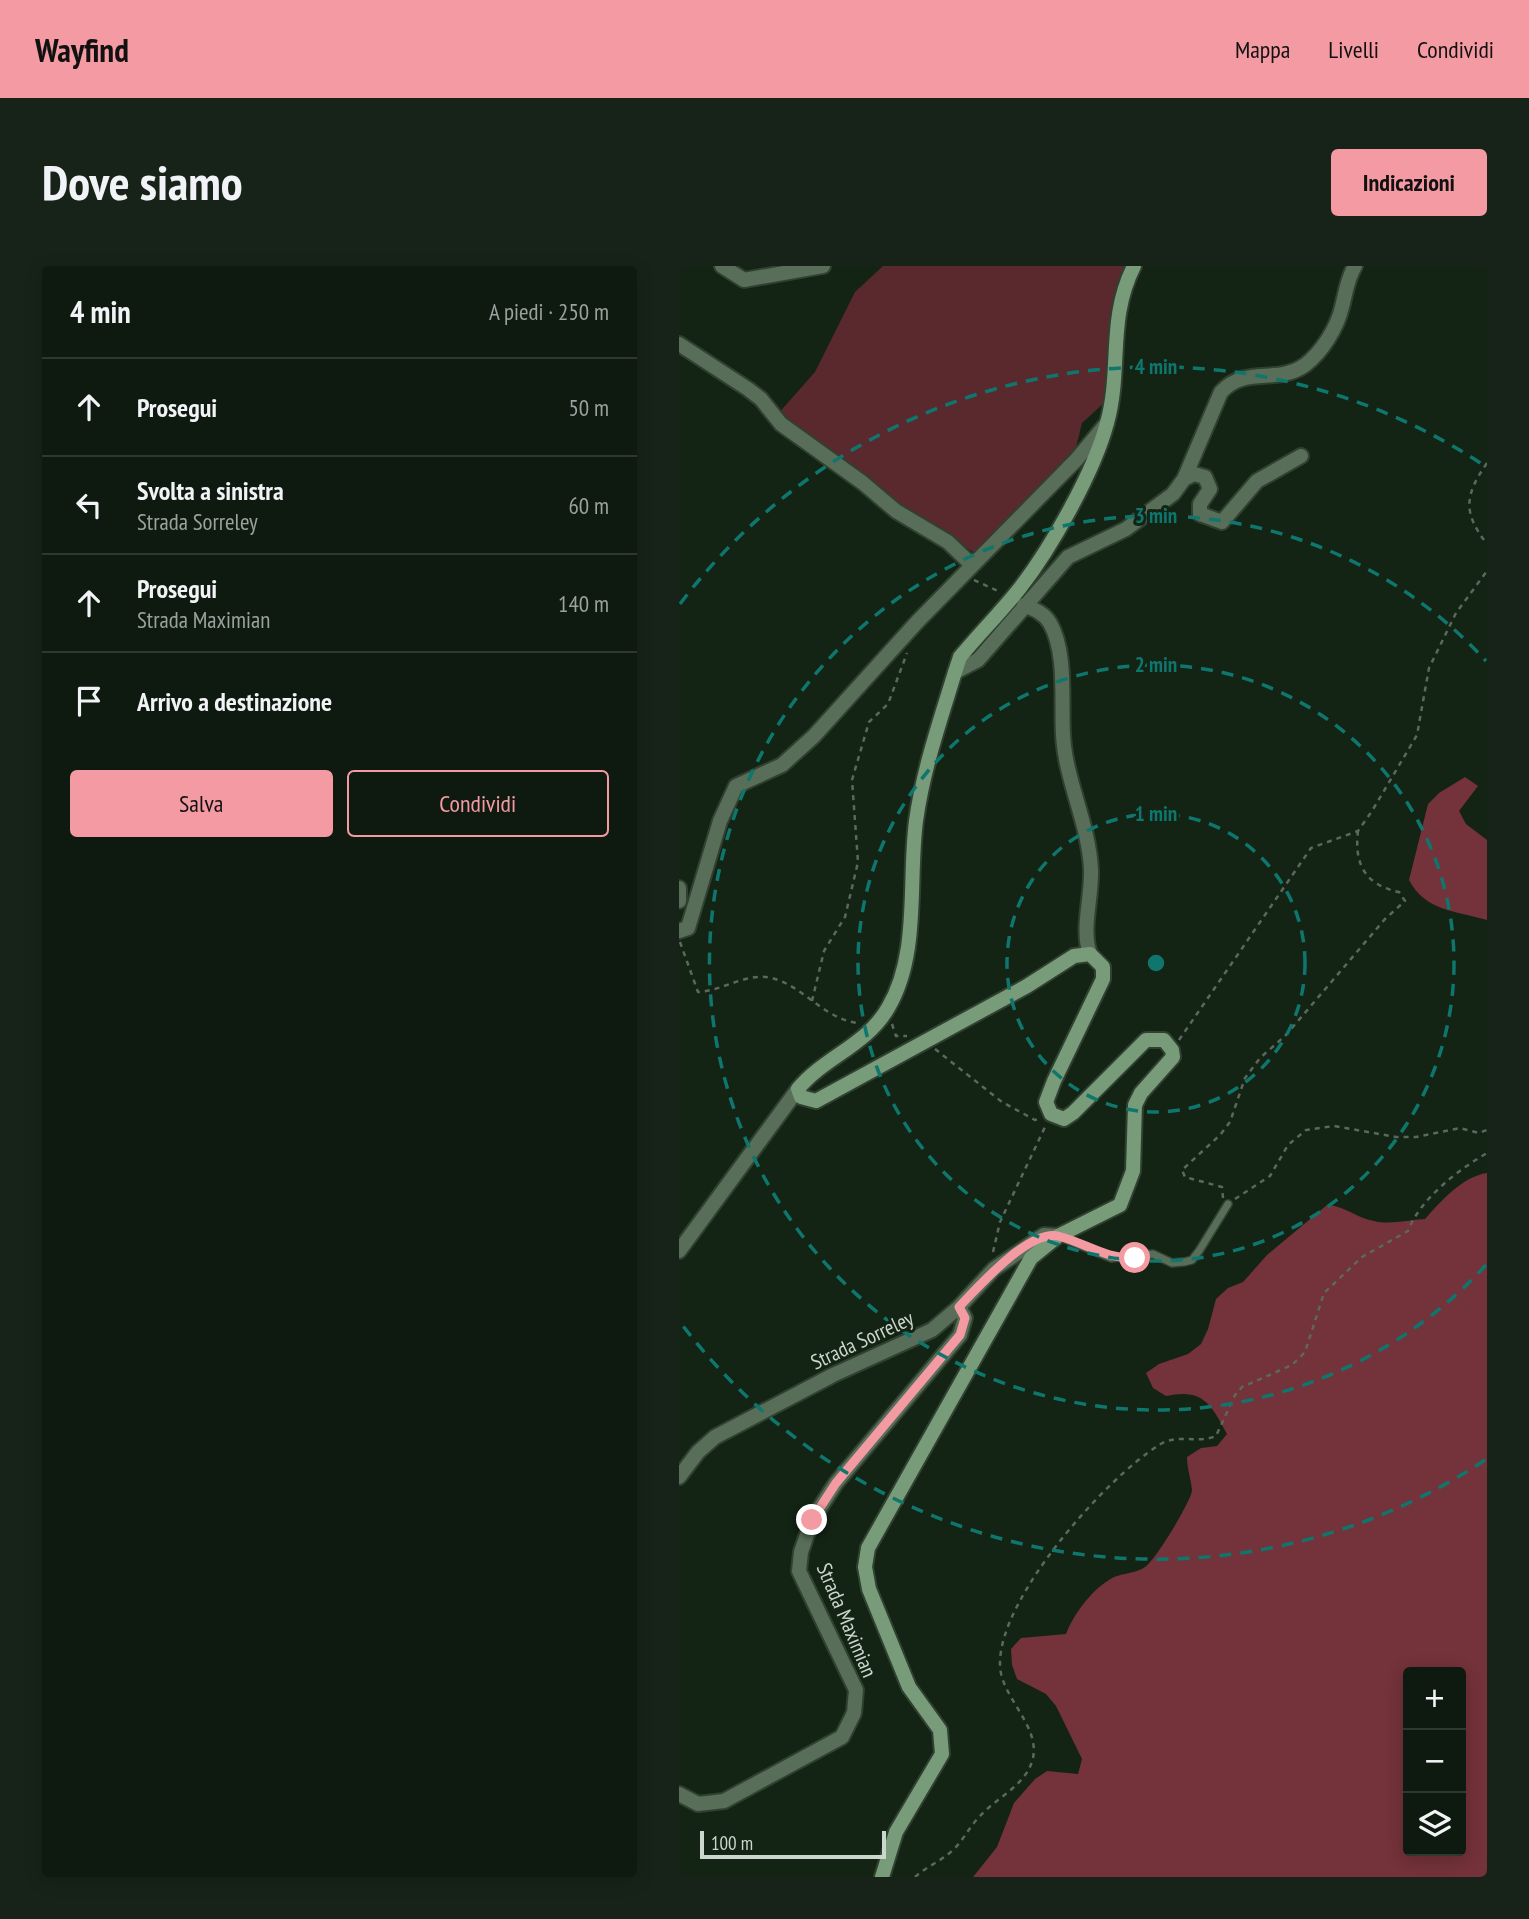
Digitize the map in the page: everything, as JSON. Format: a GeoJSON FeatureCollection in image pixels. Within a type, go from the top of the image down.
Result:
{"type":"FeatureCollection","features":[{"type":"Feature","properties":{"kind":"street"},"geometry":{"type":"LineString","coordinates":[[722,266],[744,280],[823,266]]}},
{"type":"Feature","properties":{"kind":"street"},"geometry":{"type":"LineString","coordinates":[[679,1251],[806,1079],[855,1045],[887,1011],[904,977],[922,783],[955,672],[960,657],[1034,569],[1089,471],[1108,422],[1118,310],[1125,284],[1134,266]]}},
{"type":"Feature","properties":{"kind":"street"},"geometry":{"type":"LineString","coordinates":[[955,672],[978,660],[1068,557],[1135,523],[1173,494],[1184,479],[1221,392],[1232,381],[1295,370],[1316,355],[1336,326],[1347,284],[1355,266]]}},
{"type":"Feature","properties":{"kind":"street"},"geometry":{"type":"LineString","coordinates":[[679,344],[761,399],[781,424],[863,483],[896,511],[948,542],[969,569]]}},
{"type":"Feature","properties":{"kind":"street"},"geometry":{"type":"LineString","coordinates":[[679,931],[688,928],[720,821],[736,786],[782,765],[814,736],[844,699],[1077,458],[1108,422]]}},
{"type":"Feature","properties":{"kind":"street"},"geometry":{"type":"LineString","coordinates":[[1184,479],[1194,474],[1205,477],[1210,489],[1200,504],[1200,514],[1222,523],[1258,481],[1301,456]]}},
{"type":"Feature","properties":{"kind":"street"},"geometry":{"type":"LineString","coordinates":[[882,1877],[896,1832],[942,1754],[940,1730],[909,1687],[869,1589],[865,1567],[869,1548],[1031,1258],[1058,1236],[1114,1210],[1125,1198],[1133,1171],[1135,1105],[1141,1093],[1173,1057],[1172,1050],[1164,1040],[1146,1040],[1073,1113],[1064,1119],[1051,1114],[1047,1102],[1054,1081],[1103,979],[1103,967],[1090,954],[1084,939],[1090,910],[1091,868],[1085,823],[1063,737],[1064,692],[1059,658],[1051,624],[1040,612],[1024,605]]}},
{"type":"Feature","properties":{"kind":"street"},"geometry":{"type":"LineString","coordinates":[[679,888],[679,901]]}},
{"type":"Feature","properties":{"kind":"street"},"geometry":{"type":"LineString","coordinates":[[798,1089],[801,1097],[816,1101],[1074,956],[1090,954]]}},
{"type":"Feature","properties":{"kind":"street","name":"Strada Sorreley"},"geometry":{"type":"LineString","coordinates":[[679,1477],[698,1452],[715,1437],[833,1376],[932,1330],[959,1307],[994,1269],[1044,1235],[1058,1236]]}},
{"type":"Feature","properties":{"kind":"street","name":"Strada Maximian"},"geometry":{"type":"LineString","coordinates":[[679,1794],[698,1804],[724,1801],[842,1737],[854,1713],[856,1690],[799,1571],[801,1552],[812,1520],[836,1483],[960,1335],[965,1318],[959,1307]]}},
{"type":"Feature","properties":{"kind":"lane"},"geometry":{"type":"LineString","coordinates":[[1058,1236],[1111,1258],[1153,1254],[1172,1262],[1184,1262],[1192,1259],[1199,1251],[1228,1204]]}},
{"type":"Feature","properties":{"kind":"path"},"geometry":{"type":"LineString","coordinates":[[1487,463],[1477,477],[1468,508],[1471,522],[1487,544]]}},
{"type":"Feature","properties":{"kind":"path"},"geometry":{"type":"LineString","coordinates":[[969,569],[1009,600]]}},
{"type":"Feature","properties":{"kind":"path"},"geometry":{"type":"LineString","coordinates":[[1487,571],[1456,613],[1429,668],[1417,735],[1358,831],[1356,850],[1361,870],[1370,881],[1384,889],[1399,892],[1405,901],[1385,919],[1286,1035],[1260,1058],[1245,1078],[1230,1122],[1220,1135],[1182,1170],[1185,1177],[1221,1187],[1223,1199],[1228,1204],[1262,1184],[1288,1146],[1306,1130],[1334,1126],[1416,1138],[1460,1128],[1479,1133],[1487,1130]]}},
{"type":"Feature","properties":{"kind":"path"},"geometry":{"type":"LineString","coordinates":[[812,1002],[824,951],[845,917],[858,862],[852,780],[869,722],[888,704],[909,650]]}},
{"type":"Feature","properties":{"kind":"path"},"geometry":{"type":"LineString","coordinates":[[1172,1050],[1311,848],[1358,831]]}},
{"type":"Feature","properties":{"kind":"path"},"geometry":{"type":"LineString","coordinates":[[679,939],[698,992],[716,991],[755,977],[771,978],[849,1022],[891,1024],[896,1028],[896,1036],[910,1036],[942,1052],[1002,1102],[1035,1120],[1051,1114]]}},
{"type":"Feature","properties":{"kind":"path"},"geometry":{"type":"LineString","coordinates":[[994,1269],[991,1259],[1000,1222],[1051,1114]]}},
{"type":"Feature","properties":{"kind":"path"},"geometry":{"type":"LineString","coordinates":[[915,1877],[955,1849],[981,1815],[1027,1772],[1033,1757],[1033,1740],[999,1666],[1002,1645],[1019,1603],[1067,1530],[1128,1470],[1161,1443],[1178,1438],[1195,1440],[1216,1436],[1242,1387],[1292,1365],[1305,1352],[1324,1293],[1362,1257],[1408,1231],[1414,1216],[1425,1202],[1487,1153]]}},
{"type":"Feature","properties":{"kind":"shaded area"},"geometry":{"type":"Polygon","coordinates":[[[883,266],[1128,266],[1115,295],[1105,402],[1082,423],[1075,452],[976,554],[944,532],[897,509],[777,415],[815,372],[855,292],[883,266]]]}},
{"type":"Feature","properties":{"kind":"shaded area"},"geometry":{"type":"Polygon","coordinates":[[[1465,777],[1478,786],[1459,811],[1466,824],[1487,840],[1487,920],[1433,904],[1416,890],[1409,880],[1428,804],[1439,793],[1465,777]]]}},
{"type":"Feature","properties":{"kind":"shaded area"},"geometry":{"type":"Polygon","coordinates":[[[1487,1173],[1487,1877],[973,1877],[997,1847],[1014,1803],[1035,1779],[1047,1771],[1078,1774],[1082,1759],[1056,1706],[1046,1694],[1017,1679],[1012,1665],[1011,1649],[1021,1638],[1066,1634],[1079,1610],[1106,1582],[1145,1567],[1157,1554],[1190,1496],[1192,1490],[1187,1457],[1201,1448],[1217,1446],[1227,1434],[1216,1414],[1204,1401],[1189,1394],[1166,1396],[1153,1388],[1146,1373],[1159,1364],[1188,1354],[1201,1344],[1216,1299],[1228,1288],[1243,1282],[1267,1255],[1327,1205],[1380,1222],[1425,1219],[1469,1179],[1487,1173]]]}},
{"type":"Feature","properties":{"kind":"route"},"geometry":{"type":"LineString","coordinates":[[812,1520],[836,1483],[960,1335],[965,1318],[959,1307],[994,1269],[1044,1235],[1058,1236],[1111,1258],[1135,1258]]}}]}
